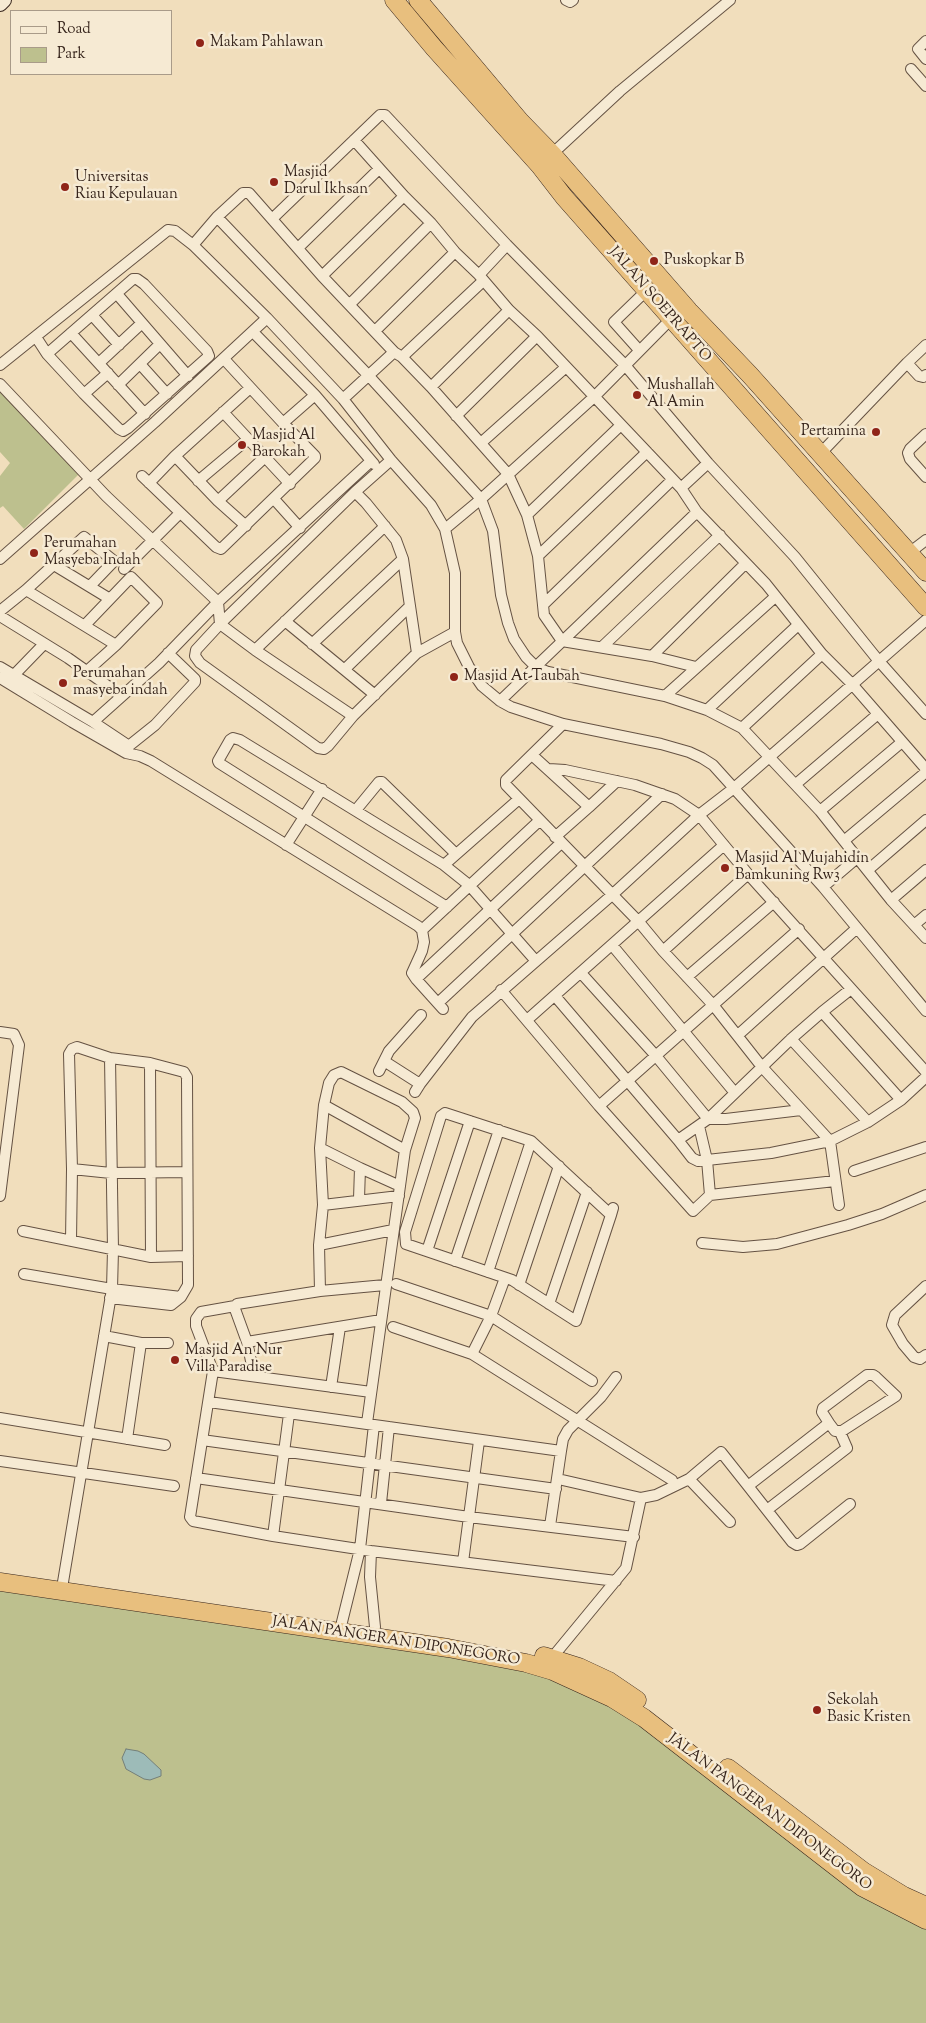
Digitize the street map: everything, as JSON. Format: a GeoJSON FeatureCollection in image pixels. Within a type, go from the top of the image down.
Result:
{"type":"FeatureCollection","features":[{"type":"Feature","properties":{"kind":"highway","name":"JALAN SOEPRAPTO"},"geometry":{"type":"LineString","coordinates":[[394,0],[434,48],[515,127],[552,154],[689,311],[750,375],[926,572]]}},
{"type":"Feature","properties":{"kind":"highway","name":"JALAN SOEPRAPTO"},"geometry":{"type":"LineString","coordinates":[[418,0],[515,127],[646,291],[926,607]]}},
{"type":"Feature","properties":{"kind":"highway","name":"JALAN PANGERAN DIPONEGORO"},"geometry":{"type":"LineString","coordinates":[[0,1572],[522,1650],[580,1667],[609,1681],[715,1758],[864,1871],[904,1896],[926,1906]]}},
{"type":"Feature","properties":{"kind":"highway","name":"JALAN PANGERAN DIPONEGORO"},"geometry":{"type":"LineString","coordinates":[[0,1582],[448,1648],[526,1662],[553,1671],[612,1698],[644,1718],[862,1887],[926,1920]]}},
{"type":"Feature","properties":{"kind":"main road"},"geometry":{"type":"LineString","coordinates":[[0,4],[4,0]]}},
{"type":"Feature","properties":{"kind":"street"},"geometry":{"type":"LineString","coordinates":[[566,0],[570,2],[573,0]]}},
{"type":"Feature","properties":{"kind":"street"},"geometry":{"type":"LineString","coordinates":[[552,154],[620,91],[730,0]]}},
{"type":"Feature","properties":{"kind":"street"},"geometry":{"type":"LineString","coordinates":[[926,41],[918,49],[926,59]]}},
{"type":"Feature","properties":{"kind":"street"},"geometry":{"type":"LineString","coordinates":[[911,69],[926,86]]}},
{"type":"Feature","properties":{"kind":"street"},"geometry":{"type":"LineString","coordinates":[[272,219],[380,115],[385,115],[507,245],[624,364],[708,463],[795,557],[878,660],[926,714]]}},
{"type":"Feature","properties":{"kind":"street"},"geometry":{"type":"LineString","coordinates":[[354,140],[509,310],[537,336],[681,488],[697,512],[746,563],[822,654],[852,684],[926,771],[845,840]]}},
{"type":"Feature","properties":{"kind":"street"},"geometry":{"type":"LineString","coordinates":[[298,248],[379,169]]}},
{"type":"Feature","properties":{"kind":"street"},"geometry":{"type":"LineString","coordinates":[[193,245],[216,218],[243,193],[247,192],[322,276],[482,442],[508,474],[527,515],[538,556],[544,615],[562,641],[603,646],[696,667]]}},
{"type":"Feature","properties":{"kind":"street"},"geometry":{"type":"LineString","coordinates":[[322,276],[404,196]]}},
{"type":"Feature","properties":{"kind":"street"},"geometry":{"type":"LineString","coordinates":[[216,218],[368,376],[481,499],[493,531],[501,595],[508,623],[514,639],[526,657],[536,667],[548,672],[665,696],[707,710],[742,728],[820,811],[891,900],[926,938]]}},
{"type":"Feature","properties":{"kind":"street"},"geometry":{"type":"LineString","coordinates":[[350,304],[431,223]]}},
{"type":"Feature","properties":{"kind":"street"},"geometry":{"type":"LineString","coordinates":[[0,364],[168,230],[173,230],[193,245],[344,398],[391,460],[431,505],[445,529],[456,573],[455,632],[457,643],[469,667],[482,686],[500,701],[511,707],[563,724],[661,744],[689,752],[713,765],[823,887],[926,1011]]}},
{"type":"Feature","properties":{"kind":"street"},"geometry":{"type":"LineString","coordinates":[[344,398],[368,376],[398,354],[481,278],[507,245]]}},
{"type":"Feature","properties":{"kind":"street"},"geometry":{"type":"LineString","coordinates":[[375,331],[455,252]]}},
{"type":"Feature","properties":{"kind":"street"},"geometry":{"type":"LineString","coordinates":[[36,337],[47,354],[121,430],[125,430],[145,414],[208,358],[207,351],[140,280],[133,279],[47,354]]}},
{"type":"Feature","properties":{"kind":"street"},"geometry":{"type":"LineString","coordinates":[[639,350],[614,322],[646,291]]}},
{"type":"Feature","properties":{"kind":"street"},"geometry":{"type":"LineString","coordinates":[[117,294],[188,376]]}},
{"type":"Feature","properties":{"kind":"street"},"geometry":{"type":"LineString","coordinates":[[431,387],[509,310]]}},
{"type":"Feature","properties":{"kind":"street"},"geometry":{"type":"LineString","coordinates":[[92,316],[119,345]]}},
{"type":"Feature","properties":{"kind":"street"},"geometry":{"type":"LineString","coordinates":[[0,559],[224,359],[267,318]]}},
{"type":"Feature","properties":{"kind":"street"},"geometry":{"type":"LineString","coordinates":[[445,529],[481,499],[594,396],[671,319]]}},
{"type":"Feature","properties":{"kind":"street"},"geometry":{"type":"LineString","coordinates":[[99,363],[142,323]]}},
{"type":"Feature","properties":{"kind":"street"},"geometry":{"type":"LineString","coordinates":[[253,332],[315,395],[380,470]]}},
{"type":"Feature","properties":{"kind":"street"},"geometry":{"type":"LineString","coordinates":[[71,333],[145,414]]}},
{"type":"Feature","properties":{"kind":"street"},"geometry":{"type":"LineString","coordinates":[[456,416],[537,336]]}},
{"type":"Feature","properties":{"kind":"street"},"geometry":{"type":"LineString","coordinates":[[118,384],[160,344]]}},
{"type":"Feature","properties":{"kind":"street"},"geometry":{"type":"LineString","coordinates":[[820,454],[926,345]]}},
{"type":"Feature","properties":{"kind":"street"},"geometry":{"type":"LineString","coordinates":[[224,359],[315,456],[313,461],[290,484],[221,549],[216,547],[146,480],[250,388]]}},
{"type":"Feature","properties":{"kind":"street"},"geometry":{"type":"LineString","coordinates":[[140,364],[167,394]]}},
{"type":"Feature","properties":{"kind":"street"},"geometry":{"type":"LineString","coordinates":[[907,364],[919,376],[923,377],[926,375]]}},
{"type":"Feature","properties":{"kind":"street"},"geometry":{"type":"LineString","coordinates":[[482,442],[566,367]]}},
{"type":"Feature","properties":{"kind":"street"},"geometry":{"type":"LineString","coordinates":[[84,394],[108,373]]}},
{"type":"Feature","properties":{"kind":"street"},"geometry":{"type":"LineString","coordinates":[[0,384],[89,479],[218,602],[220,624],[353,716]]}},
{"type":"Feature","properties":{"kind":"street"},"geometry":{"type":"LineString","coordinates":[[283,424],[315,395]]}},
{"type":"Feature","properties":{"kind":"street"},"geometry":{"type":"LineString","coordinates":[[223,412],[290,484]]}},
{"type":"Feature","properties":{"kind":"street"},"geometry":{"type":"LineString","coordinates":[[527,515],[620,425]]}},
{"type":"Feature","properties":{"kind":"street"},"geometry":{"type":"LineString","coordinates":[[926,434],[908,453],[910,459],[926,476]]}},
{"type":"Feature","properties":{"kind":"street"},"geometry":{"type":"LineString","coordinates":[[198,481],[248,439]]}},
{"type":"Feature","properties":{"kind":"street"},"geometry":{"type":"LineString","coordinates":[[538,556],[647,452]]}},
{"type":"Feature","properties":{"kind":"street"},"geometry":{"type":"LineString","coordinates":[[175,456],[218,501],[246,526]]}},
{"type":"Feature","properties":{"kind":"street"},"geometry":{"type":"LineString","coordinates":[[218,501],[265,457]]}},
{"type":"Feature","properties":{"kind":"street"},"geometry":{"type":"LineString","coordinates":[[391,460],[355,492],[220,624],[196,650],[194,653],[196,660],[318,748],[324,749],[353,716],[417,653],[455,632]]}},
{"type":"Feature","properties":{"kind":"street"},"geometry":{"type":"LineString","coordinates":[[93,722],[168,653],[218,602],[371,461]]}},
{"type":"Feature","properties":{"kind":"street"},"geometry":{"type":"LineString","coordinates":[[681,488],[708,463]]}},
{"type":"Feature","properties":{"kind":"street"},"geometry":{"type":"LineString","coordinates":[[543,605],[672,480]]}},
{"type":"Feature","properties":{"kind":"street"},"geometry":{"type":"LineString","coordinates":[[355,492],[396,540],[403,559],[417,653]]}},
{"type":"Feature","properties":{"kind":"street"},"geometry":{"type":"LineString","coordinates":[[274,499],[300,528]]}},
{"type":"Feature","properties":{"kind":"street"},"geometry":{"type":"LineString","coordinates":[[500,701],[697,512]]}},
{"type":"Feature","properties":{"kind":"street"},"geometry":{"type":"LineString","coordinates":[[85,625],[110,599],[152,541],[180,513]]}},
{"type":"Feature","properties":{"kind":"street"},"geometry":{"type":"LineString","coordinates":[[255,650],[385,526]]}},
{"type":"Feature","properties":{"kind":"street"},"geometry":{"type":"LineString","coordinates":[[603,646],[720,535]]}},
{"type":"Feature","properties":{"kind":"street"},"geometry":{"type":"LineString","coordinates":[[0,611],[84,537],[114,561],[157,603],[116,645],[87,671]]}},
{"type":"Feature","properties":{"kind":"street"},"geometry":{"type":"LineString","coordinates":[[909,553],[926,540]]}},
{"type":"Feature","properties":{"kind":"street"},"geometry":{"type":"LineString","coordinates":[[312,644],[403,559]]}},
{"type":"Feature","properties":{"kind":"street"},"geometry":{"type":"LineString","coordinates":[[90,586],[114,561]]}},
{"type":"Feature","properties":{"kind":"street"},"geometry":{"type":"LineString","coordinates":[[652,656],[746,563]]}},
{"type":"Feature","properties":{"kind":"street"},"geometry":{"type":"LineString","coordinates":[[54,565],[110,599]]}},
{"type":"Feature","properties":{"kind":"street"},"geometry":{"type":"LineString","coordinates":[[26,590],[116,645]]}},
{"type":"Feature","properties":{"kind":"street"},"geometry":{"type":"LineString","coordinates":[[665,696],[776,597]]}},
{"type":"Feature","properties":{"kind":"street"},"geometry":{"type":"LineString","coordinates":[[345,670],[410,606]]}},
{"type":"Feature","properties":{"kind":"street"},"geometry":{"type":"LineString","coordinates":[[0,616],[87,671],[122,696]]}},
{"type":"Feature","properties":{"kind":"street"},"geometry":{"type":"LineString","coordinates":[[421,1015],[389,1051],[382,1066],[418,1088],[472,1017],[501,990],[612,895],[699,815],[734,788],[878,660],[926,620]]}},
{"type":"Feature","properties":{"kind":"street"},"geometry":{"type":"LineString","coordinates":[[285,621],[375,695]]}},
{"type":"Feature","properties":{"kind":"street"},"geometry":{"type":"LineString","coordinates":[[707,710],[798,625]]}},
{"type":"Feature","properties":{"kind":"street"},"geometry":{"type":"LineString","coordinates":[[14,675],[44,644]]}},
{"type":"Feature","properties":{"kind":"street"},"geometry":{"type":"LineString","coordinates":[[0,667],[130,745],[154,724],[195,681],[168,653]]}},
{"type":"Feature","properties":{"kind":"street"},"geometry":{"type":"LineString","coordinates":[[742,728],[822,654]]}},
{"type":"Feature","properties":{"kind":"street"},"geometry":{"type":"LineString","coordinates":[[0,678],[126,753],[151,761],[422,930],[424,942],[422,951],[412,971],[416,979],[441,1006],[512,933],[662,794]]}},
{"type":"Feature","properties":{"kind":"street"},"geometry":{"type":"LineString","coordinates":[[796,784],[878,714]]}},
{"type":"Feature","properties":{"kind":"street"},"geometry":{"type":"LineString","coordinates":[[563,724],[506,780],[506,785],[639,922],[714,1006],[762,1067],[830,1141],[839,1205]]}},
{"type":"Feature","properties":{"kind":"street"},"geometry":{"type":"LineString","coordinates":[[446,907],[219,763],[218,761],[230,740],[233,738],[240,740],[444,865],[469,885],[536,960]]}},
{"type":"Feature","properties":{"kind":"street"},"geometry":{"type":"LineString","coordinates":[[820,811],[902,742]]}},
{"type":"Feature","properties":{"kind":"street"},"geometry":{"type":"LineString","coordinates":[[532,755],[588,807]]}},
{"type":"Feature","properties":{"kind":"street"},"geometry":{"type":"LineString","coordinates":[[549,769],[565,770],[617,781],[662,794],[688,806],[699,815],[748,874],[926,1072]]}},
{"type":"Feature","properties":{"kind":"street"},"geometry":{"type":"LineString","coordinates":[[416,979],[492,909],[588,807],[617,781]]}},
{"type":"Feature","properties":{"kind":"street"},"geometry":{"type":"LineString","coordinates":[[356,810],[379,782],[385,783],[456,854]]}},
{"type":"Feature","properties":{"kind":"street"},"geometry":{"type":"LineString","coordinates":[[286,844],[322,789]]}},
{"type":"Feature","properties":{"kind":"street"},"geometry":{"type":"LineString","coordinates":[[444,865],[519,798]]}},
{"type":"Feature","properties":{"kind":"street"},"geometry":{"type":"LineString","coordinates":[[868,870],[926,820]]}},
{"type":"Feature","properties":{"kind":"street"},"geometry":{"type":"LineString","coordinates":[[422,930],[540,821]]}},
{"type":"Feature","properties":{"kind":"street"},"geometry":{"type":"LineString","coordinates":[[527,1020],[724,845]]}},
{"type":"Feature","properties":{"kind":"street"},"geometry":{"type":"LineString","coordinates":[[823,887],[858,858]]}},
{"type":"Feature","properties":{"kind":"street"},"geometry":{"type":"LineString","coordinates":[[891,900],[926,870]]}},
{"type":"Feature","properties":{"kind":"street"},"geometry":{"type":"LineString","coordinates":[[663,951],[748,874]]}},
{"type":"Feature","properties":{"kind":"street"},"geometry":{"type":"LineString","coordinates":[[687,977],[774,902]]}},
{"type":"Feature","properties":{"kind":"street"},"geometry":{"type":"LineString","coordinates":[[914,924],[926,915]]}},
{"type":"Feature","properties":{"kind":"street"},"geometry":{"type":"LineString","coordinates":[[738,1035],[857,928]]}},
{"type":"Feature","properties":{"kind":"street"},"geometry":{"type":"LineString","coordinates":[[599,1106],[799,929]]}},
{"type":"Feature","properties":{"kind":"street"},"geometry":{"type":"LineString","coordinates":[[612,945],[735,1093]]}},
{"type":"Feature","properties":{"kind":"street"},"geometry":{"type":"LineString","coordinates":[[581,972],[656,1056],[708,1119]]}},
{"type":"Feature","properties":{"kind":"street"},"geometry":{"type":"LineString","coordinates":[[678,1140],[708,1119],[791,1039],[851,989]]}},
{"type":"Feature","properties":{"kind":"street"},"geometry":{"type":"LineString","coordinates":[[501,990],[599,1106],[693,1211],[710,1195],[835,1181]]}},
{"type":"Feature","properties":{"kind":"street"},"geometry":{"type":"LineString","coordinates":[[555,996],[694,1160],[771,1153],[830,1141],[868,1122],[901,1100],[926,1077]]}},
{"type":"Feature","properties":{"kind":"street"},"geometry":{"type":"LineString","coordinates":[[822,1012],[901,1100]]}},
{"type":"Feature","properties":{"kind":"street"},"geometry":{"type":"LineString","coordinates":[[0,1032],[14,1034],[20,1045],[3,1148],[0,1196]]}},
{"type":"Feature","properties":{"kind":"street"},"geometry":{"type":"LineString","coordinates":[[791,1039],[868,1122]]}},
{"type":"Feature","properties":{"kind":"street"},"geometry":{"type":"LineString","coordinates":[[24,1274],[111,1294],[171,1305],[181,1296],[188,1285],[188,1256],[186,1075],[180,1070],[150,1063],[110,1058],[78,1047],[72,1049],[69,1054],[72,1168],[71,1241]]}},
{"type":"Feature","properties":{"kind":"street"},"geometry":{"type":"LineString","coordinates":[[63,1582],[111,1294],[113,1250],[110,1058]]}},
{"type":"Feature","properties":{"kind":"street"},"geometry":{"type":"LineString","coordinates":[[150,1063],[151,1258]]}},
{"type":"Feature","properties":{"kind":"street"},"geometry":{"type":"LineString","coordinates":[[320,1291],[319,1245],[323,1205],[320,1148],[324,1105],[329,1083],[334,1075],[341,1072],[402,1102],[413,1112],[415,1118],[406,1150],[399,1191],[393,1230],[391,1284],[381,1320],[371,1392],[370,1464],[360,1549],[342,1622]]}},
{"type":"Feature","properties":{"kind":"street"},"geometry":{"type":"LineString","coordinates":[[324,1105],[406,1150]]}},
{"type":"Feature","properties":{"kind":"street"},"geometry":{"type":"LineString","coordinates":[[708,1119],[726,1119],[801,1110]]}},
{"type":"Feature","properties":{"kind":"street"},"geometry":{"type":"LineString","coordinates":[[445,1113],[470,1121],[531,1141],[586,1192],[612,1212],[576,1321],[505,1278],[406,1244],[405,1232],[440,1116],[445,1113]]}},
{"type":"Feature","properties":{"kind":"street"},"geometry":{"type":"LineString","coordinates":[[427,1251],[470,1121]]}},
{"type":"Feature","properties":{"kind":"street"},"geometry":{"type":"LineString","coordinates":[[699,1126],[707,1160],[710,1195]]}},
{"type":"Feature","properties":{"kind":"street"},"geometry":{"type":"LineString","coordinates":[[455,1261],[499,1130]]}},
{"type":"Feature","properties":{"kind":"street"},"geometry":{"type":"LineString","coordinates":[[488,1272],[531,1141]]}},
{"type":"Feature","properties":{"kind":"street"},"geometry":{"type":"LineString","coordinates":[[854,1171],[926,1146]]}},
{"type":"Feature","properties":{"kind":"street"},"geometry":{"type":"LineString","coordinates":[[320,1148],[360,1168],[399,1191]]}},
{"type":"Feature","properties":{"kind":"street"},"geometry":{"type":"LineString","coordinates":[[519,1285],[558,1166]]}},
{"type":"Feature","properties":{"kind":"street"},"geometry":{"type":"LineString","coordinates":[[72,1168],[112,1173],[187,1172]]}},
{"type":"Feature","properties":{"kind":"street"},"geometry":{"type":"LineString","coordinates":[[359,1200],[360,1168]]}},
{"type":"Feature","properties":{"kind":"street"},"geometry":{"type":"LineString","coordinates":[[323,1205],[359,1200],[399,1191]]}},
{"type":"Feature","properties":{"kind":"street"},"geometry":{"type":"LineString","coordinates":[[549,1304],[586,1192]]}},
{"type":"Feature","properties":{"kind":"street"},"geometry":{"type":"LineString","coordinates":[[702,1243],[743,1247],[777,1244],[882,1214],[926,1195]]}},
{"type":"Feature","properties":{"kind":"street"},"geometry":{"type":"LineString","coordinates":[[319,1245],[393,1230]]}},
{"type":"Feature","properties":{"kind":"street"},"geometry":{"type":"LineString","coordinates":[[23,1231],[151,1258],[188,1256]]}},
{"type":"Feature","properties":{"kind":"street"},"geometry":{"type":"LineString","coordinates":[[472,1354],[491,1316],[505,1278]]}},
{"type":"Feature","properties":{"kind":"street"},"geometry":{"type":"LineString","coordinates":[[592,1381],[491,1316],[391,1284],[320,1291],[240,1303],[235,1306],[201,1312],[196,1319],[196,1326],[213,1371],[190,1516],[192,1521],[196,1523],[371,1551],[616,1581]]}},
{"type":"Feature","properties":{"kind":"street"},"geometry":{"type":"LineString","coordinates":[[926,1286],[895,1315],[892,1325],[903,1344],[914,1357],[920,1358],[926,1355]]}},
{"type":"Feature","properties":{"kind":"street"},"geometry":{"type":"LineString","coordinates":[[235,1306],[248,1342],[254,1375]]}},
{"type":"Feature","properties":{"kind":"street"},"geometry":{"type":"LineString","coordinates":[[248,1342],[381,1320]]}},
{"type":"Feature","properties":{"kind":"street"},"geometry":{"type":"LineString","coordinates":[[331,1386],[340,1327]]}},
{"type":"Feature","properties":{"kind":"street"},"geometry":{"type":"LineString","coordinates":[[393,1327],[472,1354],[672,1480]]}},
{"type":"Feature","properties":{"kind":"street"},"geometry":{"type":"LineString","coordinates":[[104,1336],[140,1343],[168,1344]]}},
{"type":"Feature","properties":{"kind":"street"},"geometry":{"type":"LineString","coordinates":[[126,1440],[140,1343]]}},
{"type":"Feature","properties":{"kind":"street"},"geometry":{"type":"LineString","coordinates":[[213,1371],[371,1392]]}},
{"type":"Feature","properties":{"kind":"street"},"geometry":{"type":"LineString","coordinates":[[873,1374],[896,1396],[840,1432],[835,1431],[829,1424],[822,1412],[823,1408],[866,1375],[873,1374]]}},
{"type":"Feature","properties":{"kind":"street"},"geometry":{"type":"LineString","coordinates":[[550,1526],[563,1438],[576,1421],[601,1397],[616,1376]]}},
{"type":"Feature","properties":{"kind":"street"},"geometry":{"type":"LineString","coordinates":[[209,1402],[561,1451]]}},
{"type":"Feature","properties":{"kind":"street"},"geometry":{"type":"LineString","coordinates":[[273,1536],[289,1414]]}},
{"type":"Feature","properties":{"kind":"street"},"geometry":{"type":"LineString","coordinates":[[0,1418],[87,1434],[164,1445]]}},
{"type":"Feature","properties":{"kind":"street"},"geometry":{"type":"LineString","coordinates":[[748,1486],[829,1424]]}},
{"type":"Feature","properties":{"kind":"street"},"geometry":{"type":"LineString","coordinates":[[381,1503],[389,1427]]}},
{"type":"Feature","properties":{"kind":"street"},"geometry":{"type":"LineString","coordinates":[[767,1510],[847,1448],[840,1432]]}},
{"type":"Feature","properties":{"kind":"street"},"geometry":{"type":"LineString","coordinates":[[202,1440],[473,1478],[557,1484],[641,1498],[656,1495],[689,1479],[721,1452],[792,1542],[797,1545],[850,1504]]}},
{"type":"Feature","properties":{"kind":"street"},"geometry":{"type":"LineString","coordinates":[[463,1562],[473,1478],[480,1441]]}},
{"type":"Feature","properties":{"kind":"street"},"geometry":{"type":"LineString","coordinates":[[0,1461],[174,1486]]}},
{"type":"Feature","properties":{"kind":"street"},"geometry":{"type":"LineString","coordinates":[[196,1478],[469,1517],[634,1537]]}},
{"type":"Feature","properties":{"kind":"street"},"geometry":{"type":"LineString","coordinates":[[689,1479],[730,1522]]}},
{"type":"Feature","properties":{"kind":"street"},"geometry":{"type":"LineString","coordinates":[[552,1658],[626,1568],[641,1498]]}},
{"type":"Feature","properties":{"kind":"street"},"geometry":{"type":"LineString","coordinates":[[371,1551],[370,1577],[375,1627]]}},
{"type":"Feature","properties":{"kind":"green space"},"geometry":{"type":"Polygon","coordinates":[[[0,384],[84,469],[24,529],[3,506],[0,508],[0,476],[10,463],[0,452],[0,384]]]}},
{"type":"Feature","properties":{"kind":"green space"},"geometry":{"type":"Polygon","coordinates":[[[0,1580],[580,1677],[926,1916],[926,2023],[0,2023],[0,1580]]]}},
{"type":"Feature","properties":{"kind":"water"},"geometry":{"type":"Polygon","coordinates":[[[126,1749],[144,1754],[161,1770],[161,1776],[150,1780],[144,1779],[126,1769],[122,1758],[126,1749]]]}},
{"type":"Feature","properties":{"kind":"place","name":"Makam Pahlawan"},"geometry":{"type":"Point","coordinates":[200,43]}},
{"type":"Feature","properties":{"kind":"place","name":"Masjid Darul Ikhsan"},"geometry":{"type":"Point","coordinates":[274,182]}},
{"type":"Feature","properties":{"kind":"place","name":"Universitas Riau Kepulauan"},"geometry":{"type":"Point","coordinates":[65,187]}},
{"type":"Feature","properties":{"kind":"place","name":"Puskopkar B"},"geometry":{"type":"Point","coordinates":[654,261]}},
{"type":"Feature","properties":{"kind":"place","name":"Mushallah Al Amin"},"geometry":{"type":"Point","coordinates":[637,395]}},
{"type":"Feature","properties":{"kind":"place","name":"Pertamina"},"geometry":{"type":"Point","coordinates":[876,432]}},
{"type":"Feature","properties":{"kind":"place","name":"Masjid Al Barokah"},"geometry":{"type":"Point","coordinates":[242,445]}},
{"type":"Feature","properties":{"kind":"place","name":"Perumahan Masyeba Indah"},"geometry":{"type":"Point","coordinates":[34,553]}},
{"type":"Feature","properties":{"kind":"place","name":"Masjid At-Taubah"},"geometry":{"type":"Point","coordinates":[454,677]}},
{"type":"Feature","properties":{"kind":"place","name":"Perumahan masyeba indah"},"geometry":{"type":"Point","coordinates":[63,683]}},
{"type":"Feature","properties":{"kind":"place","name":"Masjid Al Mujahidin Bamkuning Rw3"},"geometry":{"type":"Point","coordinates":[725,868]}},
{"type":"Feature","properties":{"kind":"place","name":"Masjid An Nur Villa Paradise"},"geometry":{"type":"Point","coordinates":[175,1360]}},
{"type":"Feature","properties":{"kind":"place","name":"Sekolah Basic Kristen"},"geometry":{"type":"Point","coordinates":[817,1710]}}]}
